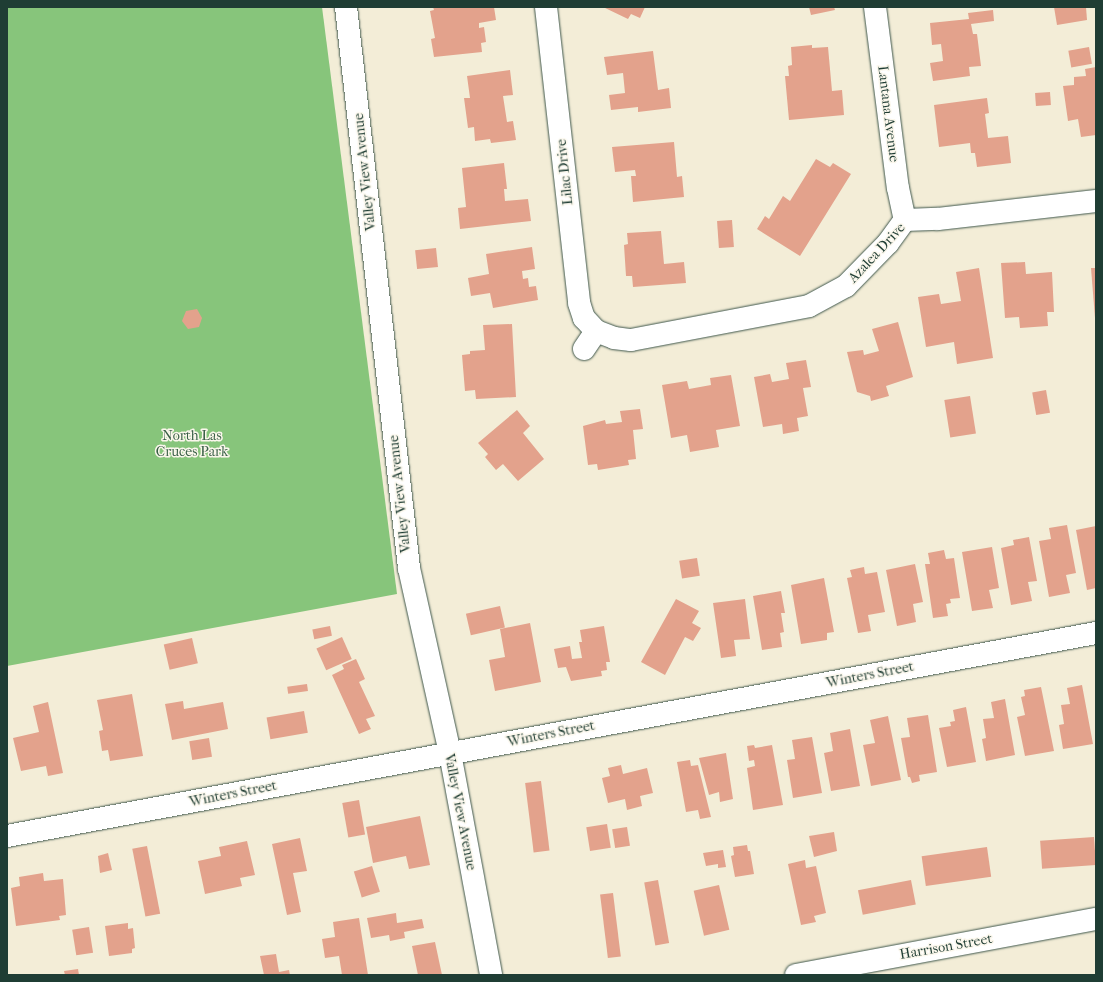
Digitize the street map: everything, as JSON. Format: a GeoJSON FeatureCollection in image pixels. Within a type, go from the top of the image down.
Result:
{"type":"FeatureCollection","features":[{"type":"Feature","properties":{"kind":"street","name":"Valley View Avenue"},"geometry":{"type":"LineString","coordinates":[[346,7],[409,568],[450,753],[491,975]]}},
{"type":"Feature","properties":{"kind":"street","name":"Lilac Drive"},"geometry":{"type":"LineString","coordinates":[[546,7],[580,303],[584,318],[596,331]]}},
{"type":"Feature","properties":{"kind":"street","name":"Lantana Avenue"},"geometry":{"type":"LineString","coordinates":[[875,7],[898,188],[905,220]]}},
{"type":"Feature","properties":{"kind":"street","name":"Azalea Drive"},"geometry":{"type":"LineString","coordinates":[[596,331],[614,338],[631,340],[809,306],[834,295],[850,282],[888,243],[905,220],[938,219],[1096,201]]}},
{"type":"Feature","properties":{"kind":"street"},"geometry":{"type":"LineString","coordinates":[[584,349],[596,331]]}},
{"type":"Feature","properties":{"kind":"street","name":"Winters Street"},"geometry":{"type":"LineString","coordinates":[[7,836],[1096,633]]}},
{"type":"Feature","properties":{"kind":"street","name":"Harrison Street"},"geometry":{"type":"LineString","coordinates":[[796,975],[1096,919]]}},
{"type":"Feature","properties":{"kind":"green space","name":"North Las Cruces Park"},"geometry":{"type":"Polygon","coordinates":[[[7,7],[322,7],[397,594],[7,666],[7,7]]]}},
{"type":"Feature","properties":{"kind":"building"},"geometry":{"type":"Polygon","coordinates":[[[433,7],[494,7],[496,20],[479,23],[479,28],[484,27],[486,42],[481,43],[482,52],[434,57],[431,39],[435,38],[430,11],[434,10],[433,7]]]}},
{"type":"Feature","properties":{"kind":"building"},"geometry":{"type":"Polygon","coordinates":[[[603,7],[645,7],[640,18],[631,14],[628,19],[603,7]]]}},
{"type":"Feature","properties":{"kind":"building"},"geometry":{"type":"Polygon","coordinates":[[[809,7],[834,7],[835,10],[811,15],[809,7]]]}},
{"type":"Feature","properties":{"kind":"building"},"geometry":{"type":"Polygon","coordinates":[[[1054,7],[1086,7],[1087,20],[1057,25],[1054,7]]]}},
{"type":"Feature","properties":{"kind":"building"},"geometry":{"type":"Polygon","coordinates":[[[993,10],[994,21],[971,24],[973,34],[977,34],[981,66],[969,67],[970,76],[933,81],[930,63],[943,61],[941,44],[932,45],[930,23],[969,19],[968,13],[993,10]]]}},
{"type":"Feature","properties":{"kind":"building"},"geometry":{"type":"Polygon","coordinates":[[[812,45],[812,48],[828,47],[832,91],[842,90],[844,115],[789,120],[785,76],[789,76],[788,66],[792,65],[791,47],[812,45]]]}},
{"type":"Feature","properties":{"kind":"building"},"geometry":{"type":"Polygon","coordinates":[[[1089,47],[1092,64],[1071,67],[1068,51],[1089,47]]]}},
{"type":"Feature","properties":{"kind":"building"},"geometry":{"type":"Polygon","coordinates":[[[653,51],[658,90],[669,88],[671,108],[638,112],[638,107],[611,110],[609,95],[625,93],[623,73],[607,75],[604,57],[653,51]]]}},
{"type":"Feature","properties":{"kind":"building"},"geometry":{"type":"Polygon","coordinates":[[[1096,67],[1096,135],[1081,137],[1078,119],[1068,121],[1063,86],[1074,85],[1074,77],[1086,76],[1085,69],[1096,67]]]}},
{"type":"Feature","properties":{"kind":"building"},"geometry":{"type":"Polygon","coordinates":[[[510,70],[513,95],[503,96],[507,122],[513,121],[516,140],[491,143],[490,139],[475,141],[474,127],[468,128],[464,98],[470,98],[467,76],[510,70]]]}},
{"type":"Feature","properties":{"kind":"building"},"geometry":{"type":"Polygon","coordinates":[[[1050,92],[1051,105],[1036,106],[1035,93],[1050,92]]]}},
{"type":"Feature","properties":{"kind":"building"},"geometry":{"type":"Polygon","coordinates":[[[987,98],[989,113],[985,114],[988,138],[1008,136],[1011,163],[977,167],[975,153],[971,153],[970,143],[939,147],[934,105],[987,98]]]}},
{"type":"Feature","properties":{"kind":"building"},"geometry":{"type":"Polygon","coordinates":[[[674,142],[677,177],[682,176],[684,197],[633,202],[631,176],[636,176],[635,170],[615,172],[612,147],[674,142]]]}},
{"type":"Feature","properties":{"kind":"building"},"geometry":{"type":"Polygon","coordinates":[[[816,159],[830,167],[833,163],[851,174],[800,256],[757,229],[765,216],[769,219],[783,196],[790,201],[816,159]]]}},
{"type":"Feature","properties":{"kind":"building"},"geometry":{"type":"Polygon","coordinates":[[[504,163],[507,189],[504,189],[505,201],[528,199],[531,221],[460,229],[458,208],[466,207],[462,168],[504,163]]]}},
{"type":"Feature","properties":{"kind":"building"},"geometry":{"type":"Polygon","coordinates":[[[732,220],[734,247],[719,248],[717,221],[732,220]]]}},
{"type":"Feature","properties":{"kind":"building"},"geometry":{"type":"Polygon","coordinates":[[[661,231],[664,264],[684,262],[686,283],[633,287],[632,276],[626,276],[624,245],[628,244],[627,233],[661,231]]]}},
{"type":"Feature","properties":{"kind":"building"},"geometry":{"type":"Polygon","coordinates":[[[532,247],[535,269],[522,271],[523,279],[528,278],[529,287],[536,286],[538,300],[493,308],[490,293],[471,296],[468,278],[489,274],[486,254],[532,247]]]}},
{"type":"Feature","properties":{"kind":"building"},"geometry":{"type":"Polygon","coordinates":[[[436,248],[438,267],[417,269],[415,250],[436,248]]]}},
{"type":"Feature","properties":{"kind":"building"},"geometry":{"type":"Polygon","coordinates":[[[1025,262],[1026,274],[1052,272],[1054,312],[1047,312],[1048,326],[1020,328],[1019,317],[1005,318],[1001,263],[1025,262]]]}},
{"type":"Feature","properties":{"kind":"building"},"geometry":{"type":"Polygon","coordinates":[[[979,268],[993,358],[957,364],[954,342],[926,347],[918,297],[939,294],[941,304],[961,301],[956,272],[979,268]]]}},
{"type":"Feature","properties":{"kind":"building"},"geometry":{"type":"Polygon","coordinates":[[[1091,268],[1096,268],[1096,318],[1095,318],[1091,268]]]}},
{"type":"Feature","properties":{"kind":"building"},"geometry":{"type":"Polygon","coordinates":[[[197,309],[202,318],[199,327],[188,329],[182,321],[186,311],[197,309]]]}},
{"type":"Feature","properties":{"kind":"building"},"geometry":{"type":"Polygon","coordinates":[[[898,322],[913,377],[886,386],[889,396],[871,401],[870,396],[857,392],[847,352],[863,350],[864,355],[879,351],[872,329],[898,322]]]}},
{"type":"Feature","properties":{"kind":"building"},"geometry":{"type":"Polygon","coordinates":[[[512,324],[516,397],[476,399],[475,390],[465,391],[462,355],[470,354],[470,351],[485,350],[483,325],[512,324]]]}},
{"type":"Feature","properties":{"kind":"building"},"geometry":{"type":"Polygon","coordinates":[[[806,360],[811,387],[803,388],[808,416],[797,418],[799,431],[783,434],[782,424],[763,427],[754,377],[770,374],[772,382],[789,379],[786,363],[806,360]]]}},
{"type":"Feature","properties":{"kind":"building"},"geometry":{"type":"Polygon","coordinates":[[[731,375],[740,426],[716,430],[719,447],[690,452],[687,435],[671,438],[662,385],[687,381],[689,389],[711,385],[710,378],[731,375]]]}},
{"type":"Feature","properties":{"kind":"building"},"geometry":{"type":"Polygon","coordinates":[[[1046,390],[1050,413],[1036,415],[1032,392],[1046,390]]]}},
{"type":"Feature","properties":{"kind":"building"},"geometry":{"type":"Polygon","coordinates":[[[970,396],[976,434],[950,438],[944,400],[970,396]]]}},
{"type":"Feature","properties":{"kind":"building"},"geometry":{"type":"Polygon","coordinates":[[[640,409],[643,429],[633,430],[636,459],[628,460],[629,465],[598,470],[597,464],[588,465],[583,426],[605,420],[606,424],[622,422],[620,411],[640,409]]]}},
{"type":"Feature","properties":{"kind":"building"},"geometry":{"type":"Polygon","coordinates":[[[517,410],[530,426],[523,433],[544,459],[518,481],[503,464],[496,470],[485,457],[488,454],[478,443],[517,410]]]}},
{"type":"Feature","properties":{"kind":"building"},"geometry":{"type":"Polygon","coordinates":[[[1067,525],[1076,573],[1066,575],[1070,593],[1049,597],[1039,541],[1051,539],[1049,528],[1067,525]]]}},
{"type":"Feature","properties":{"kind":"building"},"geometry":{"type":"Polygon","coordinates":[[[1096,526],[1096,588],[1087,590],[1076,530],[1096,526]]]}},
{"type":"Feature","properties":{"kind":"building"},"geometry":{"type":"Polygon","coordinates":[[[1029,537],[1037,581],[1028,582],[1032,601],[1011,605],[1001,548],[1014,545],[1013,540],[1029,537]]]}},
{"type":"Feature","properties":{"kind":"building"},"geometry":{"type":"Polygon","coordinates":[[[992,547],[999,588],[989,590],[993,608],[972,611],[962,552],[992,547]]]}},
{"type":"Feature","properties":{"kind":"building"},"geometry":{"type":"Polygon","coordinates":[[[944,550],[946,559],[954,558],[960,598],[950,599],[951,603],[946,604],[948,616],[933,618],[925,564],[930,564],[928,553],[944,550]]]}},
{"type":"Feature","properties":{"kind":"building"},"geometry":{"type":"Polygon","coordinates":[[[697,558],[700,576],[682,579],[679,561],[697,558]]]}},
{"type":"Feature","properties":{"kind":"building"},"geometry":{"type":"Polygon","coordinates":[[[915,564],[923,602],[913,604],[916,622],[897,626],[886,570],[915,564]]]}},
{"type":"Feature","properties":{"kind":"building"},"geometry":{"type":"Polygon","coordinates":[[[864,567],[865,574],[877,572],[885,612],[868,615],[871,631],[858,633],[847,578],[852,577],[850,570],[864,567]]]}},
{"type":"Feature","properties":{"kind":"building"},"geometry":{"type":"Polygon","coordinates":[[[824,578],[834,632],[827,633],[827,640],[801,644],[791,585],[824,578]]]}},
{"type":"Feature","properties":{"kind":"building"},"geometry":{"type":"Polygon","coordinates":[[[781,591],[785,613],[781,613],[784,632],[780,633],[782,647],[762,650],[753,596],[781,591]]]}},
{"type":"Feature","properties":{"kind":"building"},"geometry":{"type":"Polygon","coordinates":[[[676,599],[699,611],[692,623],[701,628],[693,641],[685,637],[665,675],[641,662],[676,599]]]}},
{"type":"Feature","properties":{"kind":"building"},"geometry":{"type":"Polygon","coordinates":[[[745,599],[750,639],[734,640],[736,656],[721,658],[713,603],[745,599]]]}},
{"type":"Feature","properties":{"kind":"building"},"geometry":{"type":"Polygon","coordinates":[[[500,606],[505,627],[471,635],[466,614],[500,606]]]}},
{"type":"Feature","properties":{"kind":"building"},"geometry":{"type":"Polygon","coordinates":[[[530,623],[541,682],[495,691],[489,660],[505,657],[500,629],[530,623]]]}},
{"type":"Feature","properties":{"kind":"building"},"geometry":{"type":"Polygon","coordinates":[[[330,626],[332,636],[314,639],[312,629],[330,626]]]}},
{"type":"Feature","properties":{"kind":"building"},"geometry":{"type":"Polygon","coordinates":[[[604,626],[610,662],[606,662],[607,670],[601,671],[602,676],[571,681],[566,667],[558,668],[554,649],[570,646],[572,659],[582,658],[579,642],[582,642],[580,630],[604,626]]]}},
{"type":"Feature","properties":{"kind":"building"},"geometry":{"type":"Polygon","coordinates":[[[342,637],[352,659],[326,670],[316,648],[342,637]]]}},
{"type":"Feature","properties":{"kind":"building"},"geometry":{"type":"Polygon","coordinates":[[[192,638],[198,663],[170,670],[164,645],[192,638]]]}},
{"type":"Feature","properties":{"kind":"building"},"geometry":{"type":"Polygon","coordinates":[[[356,659],[365,679],[359,682],[375,716],[366,719],[371,729],[359,734],[332,675],[344,669],[342,665],[356,659]]]}},
{"type":"Feature","properties":{"kind":"building"},"geometry":{"type":"Polygon","coordinates":[[[307,684],[308,691],[288,694],[287,687],[307,684]]]}},
{"type":"Feature","properties":{"kind":"building"},"geometry":{"type":"Polygon","coordinates":[[[1082,685],[1093,744],[1063,749],[1059,725],[1064,724],[1061,705],[1070,704],[1067,688],[1082,685]]]}},
{"type":"Feature","properties":{"kind":"building"},"geometry":{"type":"Polygon","coordinates":[[[1041,687],[1054,751],[1025,756],[1017,717],[1025,715],[1021,697],[1025,696],[1024,690],[1041,687]]]}},
{"type":"Feature","properties":{"kind":"building"},"geometry":{"type":"Polygon","coordinates":[[[132,694],[143,756],[110,761],[108,750],[102,751],[99,731],[103,730],[97,700],[132,694]]]}},
{"type":"Feature","properties":{"kind":"building"},"geometry":{"type":"Polygon","coordinates":[[[1005,699],[1015,755],[986,761],[982,739],[986,738],[983,719],[994,718],[991,702],[1005,699]]]}},
{"type":"Feature","properties":{"kind":"building"},"geometry":{"type":"Polygon","coordinates":[[[183,701],[184,709],[223,702],[228,729],[172,740],[165,704],[183,701]]]}},
{"type":"Feature","properties":{"kind":"building"},"geometry":{"type":"Polygon","coordinates":[[[48,702],[63,773],[48,776],[46,766],[21,771],[13,738],[39,732],[33,706],[48,702]]]}},
{"type":"Feature","properties":{"kind":"building"},"geometry":{"type":"Polygon","coordinates":[[[966,707],[976,762],[947,767],[939,728],[951,726],[950,722],[955,721],[953,710],[966,707]]]}},
{"type":"Feature","properties":{"kind":"building"},"geometry":{"type":"Polygon","coordinates":[[[304,711],[308,733],[270,739],[267,718],[304,711]]]}},
{"type":"Feature","properties":{"kind":"building"},"geometry":{"type":"Polygon","coordinates":[[[928,715],[937,772],[919,775],[920,781],[912,783],[910,777],[908,777],[901,738],[910,737],[907,718],[928,715]]]}},
{"type":"Feature","properties":{"kind":"building"},"geometry":{"type":"Polygon","coordinates":[[[888,716],[901,780],[871,786],[863,745],[875,743],[870,720],[888,716]]]}},
{"type":"Feature","properties":{"kind":"building"},"geometry":{"type":"Polygon","coordinates":[[[850,729],[860,786],[831,791],[824,753],[833,751],[830,733],[850,729]]]}},
{"type":"Feature","properties":{"kind":"building"},"geometry":{"type":"Polygon","coordinates":[[[812,737],[822,793],[793,798],[787,760],[795,759],[792,740],[812,737]]]}},
{"type":"Feature","properties":{"kind":"building"},"geometry":{"type":"Polygon","coordinates":[[[209,738],[212,757],[192,760],[189,741],[209,738]]]}},
{"type":"Feature","properties":{"kind":"building"},"geometry":{"type":"Polygon","coordinates":[[[754,745],[755,748],[772,745],[783,805],[753,810],[747,768],[755,766],[754,760],[749,761],[747,746],[754,745]]]}},
{"type":"Feature","properties":{"kind":"building"},"geometry":{"type":"Polygon","coordinates":[[[726,753],[733,799],[720,802],[719,792],[709,795],[699,758],[726,753]]]}},
{"type":"Feature","properties":{"kind":"building"},"geometry":{"type":"Polygon","coordinates":[[[690,760],[691,766],[698,765],[711,817],[700,819],[698,810],[686,812],[677,762],[690,760]]]}},
{"type":"Feature","properties":{"kind":"building"},"geometry":{"type":"Polygon","coordinates":[[[621,765],[623,774],[647,768],[653,793],[640,796],[642,806],[627,810],[625,799],[608,803],[602,778],[610,776],[608,768],[621,765]]]}},
{"type":"Feature","properties":{"kind":"building"},"geometry":{"type":"Polygon","coordinates":[[[541,781],[550,850],[534,852],[525,783],[541,781]]]}},
{"type":"Feature","properties":{"kind":"building"},"geometry":{"type":"Polygon","coordinates":[[[359,800],[365,834],[348,837],[342,803],[359,800]]]}},
{"type":"Feature","properties":{"kind":"building"},"geometry":{"type":"Polygon","coordinates":[[[420,816],[430,865],[409,869],[406,856],[373,863],[366,827],[420,816]]]}},
{"type":"Feature","properties":{"kind":"building"},"geometry":{"type":"Polygon","coordinates":[[[607,824],[611,848],[590,851],[586,827],[607,824]]]}},
{"type":"Feature","properties":{"kind":"building"},"geometry":{"type":"Polygon","coordinates":[[[627,827],[630,846],[615,848],[612,829],[627,827]]]}},
{"type":"Feature","properties":{"kind":"building"},"geometry":{"type":"Polygon","coordinates":[[[834,832],[837,851],[814,857],[809,836],[834,832]]]}},
{"type":"Feature","properties":{"kind":"building"},"geometry":{"type":"Polygon","coordinates":[[[1094,837],[1096,865],[1042,869],[1040,841],[1094,837]]]}},
{"type":"Feature","properties":{"kind":"building"},"geometry":{"type":"Polygon","coordinates":[[[300,838],[307,871],[293,873],[301,912],[287,915],[272,844],[300,838]]]}},
{"type":"Feature","properties":{"kind":"building"},"geometry":{"type":"Polygon","coordinates":[[[247,841],[255,875],[240,878],[242,886],[205,894],[198,861],[221,856],[219,847],[247,841]]]}},
{"type":"Feature","properties":{"kind":"building"},"geometry":{"type":"Polygon","coordinates":[[[747,845],[748,851],[750,851],[754,874],[735,877],[731,856],[734,855],[733,847],[747,845]]]}},
{"type":"Feature","properties":{"kind":"building"},"geometry":{"type":"Polygon","coordinates":[[[147,846],[160,914],[145,917],[132,849],[147,846]]]}},
{"type":"Feature","properties":{"kind":"building"},"geometry":{"type":"Polygon","coordinates":[[[987,847],[991,877],[926,886],[922,856],[987,847]]]}},
{"type":"Feature","properties":{"kind":"building"},"geometry":{"type":"Polygon","coordinates":[[[723,850],[726,867],[718,868],[718,864],[706,866],[703,853],[723,850]]]}},
{"type":"Feature","properties":{"kind":"building"},"geometry":{"type":"Polygon","coordinates":[[[108,853],[112,870],[100,873],[98,856],[108,853]]]}},
{"type":"Feature","properties":{"kind":"building"},"geometry":{"type":"Polygon","coordinates":[[[805,860],[806,868],[816,866],[826,913],[814,916],[816,922],[801,925],[788,864],[805,860]]]}},
{"type":"Feature","properties":{"kind":"building"},"geometry":{"type":"Polygon","coordinates":[[[372,866],[380,892],[362,897],[354,872],[372,866]]]}},
{"type":"Feature","properties":{"kind":"building"},"geometry":{"type":"Polygon","coordinates":[[[43,873],[44,881],[63,879],[66,915],[59,916],[60,920],[16,926],[11,888],[20,886],[19,877],[43,873]]]}},
{"type":"Feature","properties":{"kind":"building"},"geometry":{"type":"Polygon","coordinates":[[[658,880],[669,943],[655,945],[644,882],[658,880]]]}},
{"type":"Feature","properties":{"kind":"building"},"geometry":{"type":"Polygon","coordinates":[[[911,880],[916,905],[863,915],[858,890],[911,880]]]}},
{"type":"Feature","properties":{"kind":"building"},"geometry":{"type":"Polygon","coordinates":[[[719,885],[729,930],[704,936],[694,891],[719,885]]]}},
{"type":"Feature","properties":{"kind":"building"},"geometry":{"type":"Polygon","coordinates":[[[613,893],[621,957],[608,958],[600,895],[613,893]]]}},
{"type":"Feature","properties":{"kind":"building"},"geometry":{"type":"Polygon","coordinates":[[[396,913],[397,923],[422,919],[424,928],[404,932],[405,938],[390,941],[389,935],[371,938],[367,918],[396,913]]]}},
{"type":"Feature","properties":{"kind":"building"},"geometry":{"type":"Polygon","coordinates":[[[359,918],[368,975],[342,975],[339,956],[325,958],[322,939],[335,937],[333,922],[359,918]]]}},
{"type":"Feature","properties":{"kind":"building"},"geometry":{"type":"Polygon","coordinates":[[[128,923],[128,929],[133,928],[135,948],[132,949],[132,953],[109,956],[105,926],[128,923]]]}},
{"type":"Feature","properties":{"kind":"building"},"geometry":{"type":"Polygon","coordinates":[[[89,927],[93,953],[76,955],[72,930],[89,927]]]}},
{"type":"Feature","properties":{"kind":"building"},"geometry":{"type":"Polygon","coordinates":[[[435,942],[442,975],[418,975],[412,946],[435,942]]]}},
{"type":"Feature","properties":{"kind":"building"},"geometry":{"type":"Polygon","coordinates":[[[276,954],[279,972],[289,970],[290,975],[264,975],[260,956],[276,954]]]}},
{"type":"Feature","properties":{"kind":"building"},"geometry":{"type":"Polygon","coordinates":[[[78,969],[79,975],[65,975],[64,971],[78,969]]]}}]}
